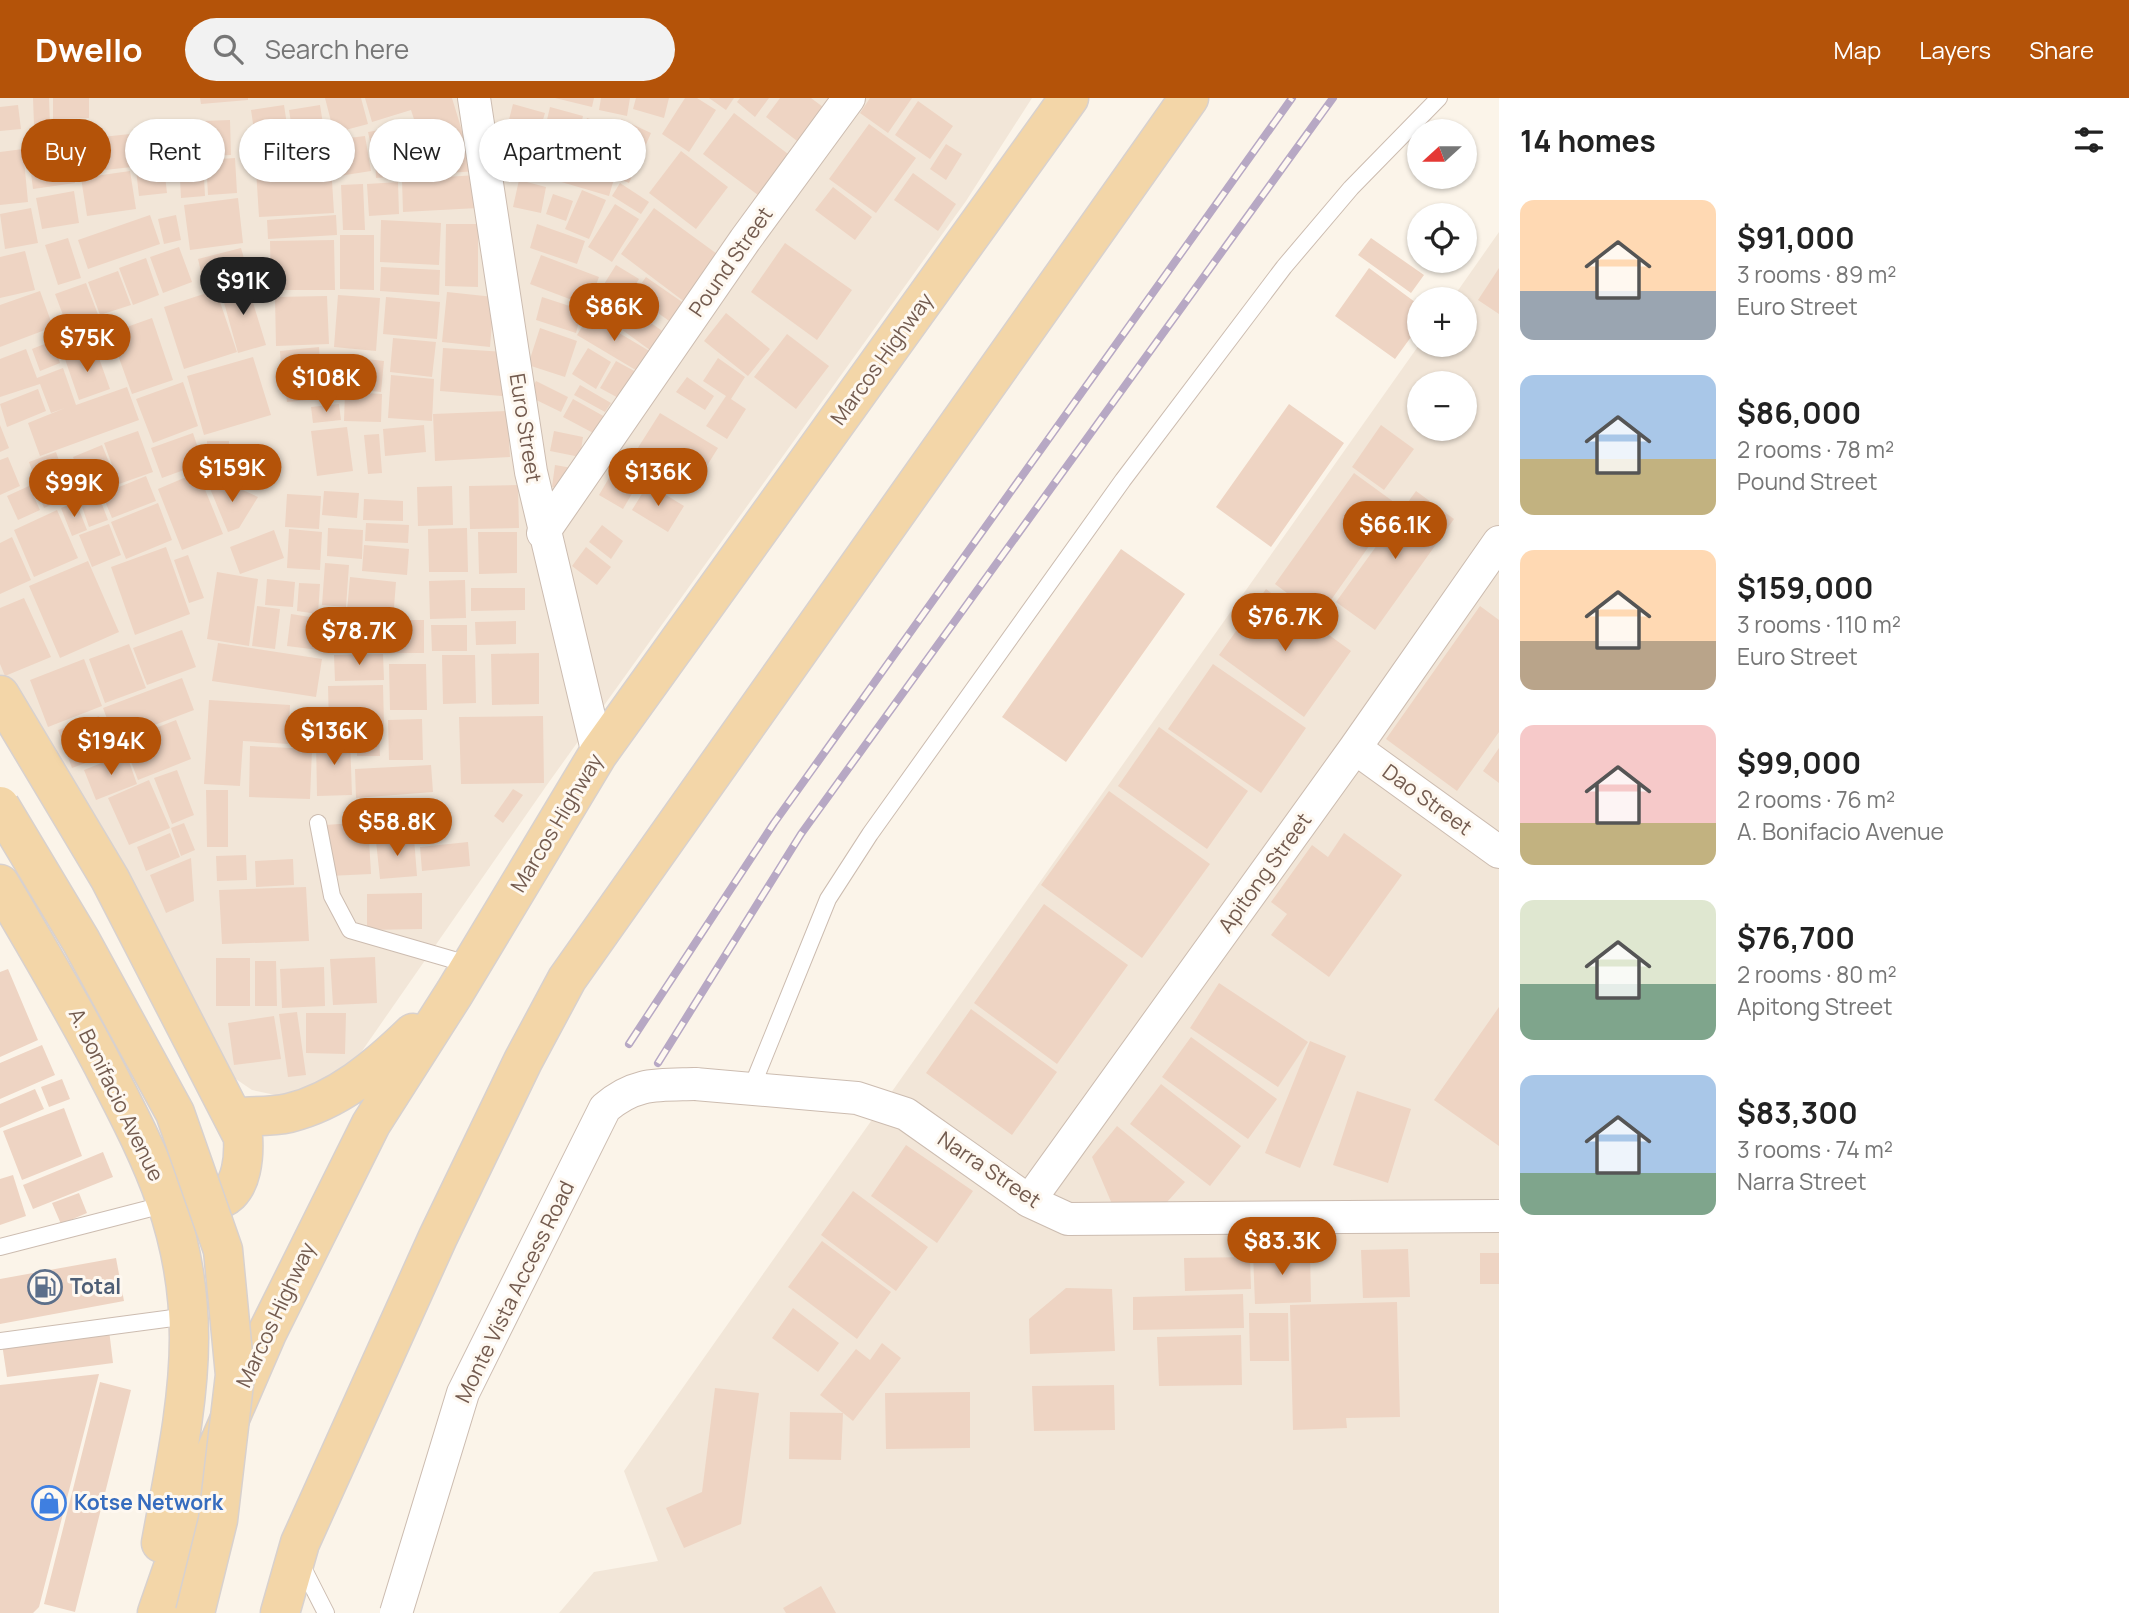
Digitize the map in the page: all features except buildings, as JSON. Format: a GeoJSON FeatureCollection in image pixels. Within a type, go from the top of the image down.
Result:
{"type":"FeatureCollection","features":[{"type":"Feature","properties":{"kind":"main road","name":"Marcos Highway"},"geometry":{"type":"LineString","coordinates":[[157,1613],[203,1481],[313,1235],[371,1124],[463,979],[598,754],[1069,98]]}},
{"type":"Feature","properties":{"kind":"main road"},"geometry":{"type":"LineString","coordinates":[[280,1613],[296,1555],[438,1237],[523,1060],[567,979],[1189,98]]}},
{"type":"Feature","properties":{"kind":"main road"},"geometry":{"type":"LineString","coordinates":[[0,695],[110,879],[243,1137],[244,1162],[240,1180],[232,1192],[218,1199],[203,1199],[185,1190],[153,1160]]}},
{"type":"Feature","properties":{"kind":"main road"},"geometry":{"type":"LineString","coordinates":[[0,806],[81,941],[175,1113],[223,1250],[235,1375],[218,1520],[195,1613]]}},
{"type":"Feature","properties":{"kind":"main road","name":"A. Bonifacio Avenue"},"geometry":{"type":"LineString","coordinates":[[0,884],[68,997],[153,1160],[179,1240],[189,1340],[178,1450],[148,1613]]}},
{"type":"Feature","properties":{"kind":"main road"},"geometry":{"type":"LineString","coordinates":[[234,1117],[288,1114],[325,1101],[380,1065],[463,979]]}},
{"type":"Feature","properties":{"kind":"street","name":"Euro Street"},"geometry":{"type":"LineString","coordinates":[[474,98],[531,472],[543,533],[598,754]]}},
{"type":"Feature","properties":{"kind":"street","name":"Pound Street"},"geometry":{"type":"LineString","coordinates":[[543,533],[745,240],[849,98]]}},
{"type":"Feature","properties":{"kind":"street","name":"Apitong Street"},"geometry":{"type":"LineString","coordinates":[[1029,1201],[1355,748],[1499,542]]}},
{"type":"Feature","properties":{"kind":"street","name":"Dao Street"},"geometry":{"type":"LineString","coordinates":[[1355,748],[1499,852]]}},
{"type":"Feature","properties":{"kind":"street","name":"Narra Street"},"geometry":{"type":"LineString","coordinates":[[695,1084],[857,1098],[906,1114],[1029,1201],[1068,1219],[1499,1216]]}},
{"type":"Feature","properties":{"kind":"street","name":"Monte Vista Access Road"},"geometry":{"type":"LineString","coordinates":[[396,1613],[463,1393],[605,1108],[622,1094],[646,1086],[695,1084]]}},
{"type":"Feature","properties":{"kind":"lane"},"geometry":{"type":"LineString","coordinates":[[751,1089],[828,899],[870,834],[1123,480],[1284,267],[1351,188],[1438,98]]}},
{"type":"Feature","properties":{"kind":"lane"},"geometry":{"type":"LineString","coordinates":[[318,823],[332,895],[350,930],[463,979]]}},
{"type":"Feature","properties":{"kind":"lane"},"geometry":{"type":"LineString","coordinates":[[0,1247],[167,1204]]}},
{"type":"Feature","properties":{"kind":"lane"},"geometry":{"type":"LineString","coordinates":[[0,1341],[188,1316]]}},
{"type":"Feature","properties":{"kind":"lane"},"geometry":{"type":"LineString","coordinates":[[296,1555],[326,1613]]}},
{"type":"Feature","properties":{"kind":"shaded area"},"geometry":{"type":"Polygon","coordinates":[[[0,98],[1032,98],[966,201],[549,782],[362,1051],[328,1083],[280,1096],[252,1090],[227,1073],[55,763],[0,674],[0,98]]]}},
{"type":"Feature","properties":{"kind":"shaded area"},"geometry":{"type":"Polygon","coordinates":[[[1499,232],[1499,1613],[559,1613],[594,1572],[658,1561],[624,1471],[1411,357],[1477,357],[1477,287],[1460,287],[1470,273],[1477,273],[1477,263],[1499,232]]]}},
{"type":"Feature","properties":{"kind":"railway"},"geometry":{"type":"LineString","coordinates":[[629,1044],[774,823],[1292,98]]}},
{"type":"Feature","properties":{"kind":"railway"},"geometry":{"type":"LineString","coordinates":[[658,1063],[801,834],[1333,98]]}},
{"type":"Feature","properties":{"kind":"place","name":"Total"},"geometry":{"type":"Point","coordinates":[45,1287]}},
{"type":"Feature","properties":{"kind":"place","name":"Kotse Network"},"geometry":{"type":"Point","coordinates":[49,1503]}}]}
